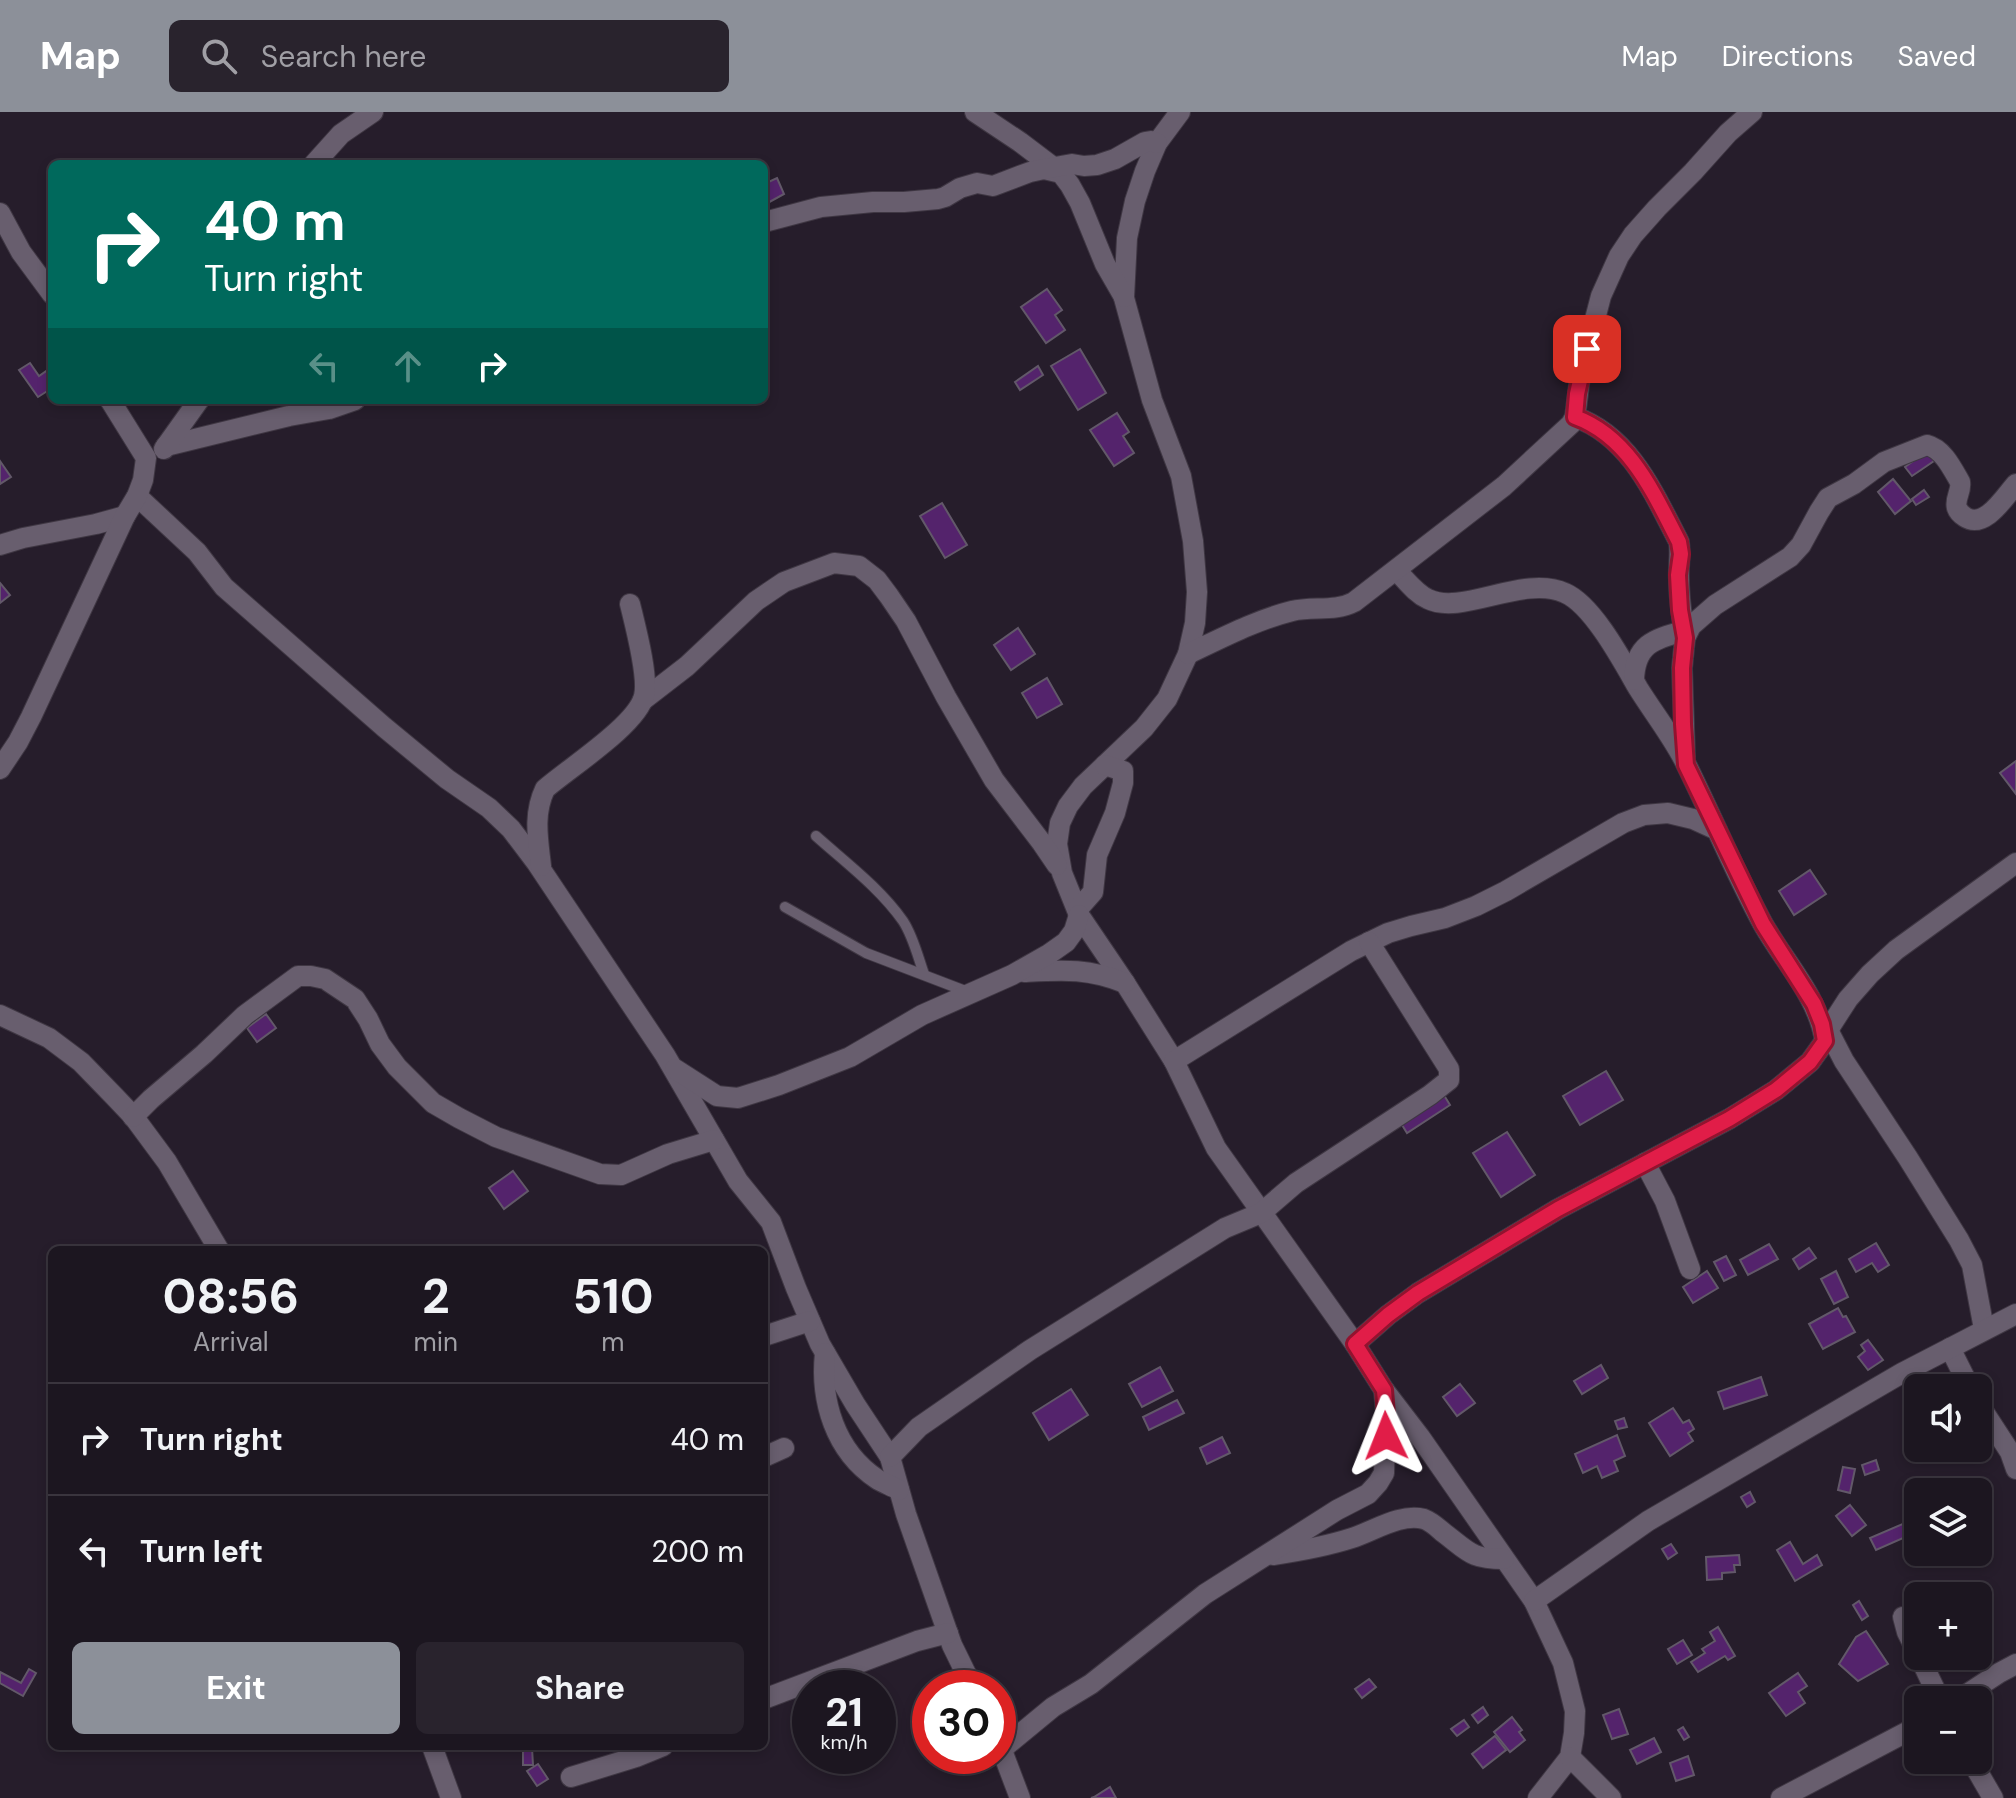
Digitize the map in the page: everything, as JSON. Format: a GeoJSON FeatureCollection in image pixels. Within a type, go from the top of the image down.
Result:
{"type":"FeatureCollection","features":[{"type":"Feature","properties":{"kind":"street"},"geometry":{"type":"LineString","coordinates":[[318,160],[341,134],[373,112]]}},
{"type":"Feature","properties":{"kind":"street"},"geometry":{"type":"LineString","coordinates":[[975,112],[1020,142],[1049,168],[1061,173],[1070,185],[1105,264],[1124,298],[1152,400],[1181,476],[1193,541],[1197,592],[1195,623],[1188,654],[1167,699],[1144,728],[1068,806],[1060,823],[1057,844],[1062,873]]}},
{"type":"Feature","properties":{"kind":"street"},"geometry":{"type":"LineString","coordinates":[[1124,298],[1127,238],[1145,171],[1157,143],[1180,112]]}},
{"type":"Feature","properties":{"kind":"street"},"geometry":{"type":"LineString","coordinates":[[1188,654],[1241,629],[1284,614],[1348,605],[1361,598],[1504,486],[1563,432],[1575,417],[1580,377],[1601,296],[1619,256],[1657,208],[1752,112]]}},
{"type":"Feature","properties":{"kind":"street"},"geometry":{"type":"LineString","coordinates":[[768,221],[821,207],[938,199],[977,183],[993,186],[1049,168],[1072,164],[1097,165],[1145,142],[1157,143]]}},
{"type":"Feature","properties":{"kind":"street"},"geometry":{"type":"LineString","coordinates":[[0,213],[21,252],[48,289]]}},
{"type":"Feature","properties":{"kind":"street"},"geometry":{"type":"LineString","coordinates":[[0,769],[31,717],[137,496],[146,470],[146,458],[112,404]]}},
{"type":"Feature","properties":{"kind":"street"},"geometry":{"type":"LineString","coordinates":[[146,470],[196,404]]}},
{"type":"Feature","properties":{"kind":"street"},"geometry":{"type":"LineString","coordinates":[[166,446],[343,404]]}},
{"type":"Feature","properties":{"kind":"street"},"geometry":{"type":"LineString","coordinates":[[1575,417],[1588,421],[1612,438],[1626,453],[1642,475],[1679,542],[1686,765]]}},
{"type":"Feature","properties":{"kind":"street"},"geometry":{"type":"LineString","coordinates":[[1634,680],[1634,665],[1640,652],[1651,642],[1684,634],[1715,605],[1790,557],[1801,545],[1828,498],[1884,462],[1923,445],[1935,447],[1961,485],[1956,504],[1959,512],[1975,521],[1987,515],[2016,484]]}},
{"type":"Feature","properties":{"kind":"street"},"geometry":{"type":"LineString","coordinates":[[137,496],[197,552],[224,587],[264,623],[394,736],[489,808],[511,829],[541,870],[672,1067],[738,1181],[771,1222],[825,1353],[890,1457],[948,1633],[965,1670]]}},
{"type":"Feature","properties":{"kind":"street"},"geometry":{"type":"LineString","coordinates":[[0,545],[125,516]]}},
{"type":"Feature","properties":{"kind":"street"},"geometry":{"type":"LineString","coordinates":[[643,700],[687,666],[756,601],[784,582],[834,563],[859,566],[877,580],[906,621],[994,780],[1062,873],[1079,912],[1174,1061],[1216,1148],[1534,1601],[1563,1663],[1575,1711],[1570,1757],[1538,1798]]}},
{"type":"Feature","properties":{"kind":"street"},"geometry":{"type":"LineString","coordinates":[[1396,570],[1429,600],[1447,603],[1526,588],[1566,593],[1597,623],[1617,650],[1686,765],[1763,924],[1814,1004],[1826,1036],[1959,1240],[2001,1321]]}},
{"type":"Feature","properties":{"kind":"street"},"geometry":{"type":"LineString","coordinates":[[541,870],[538,803],[545,789],[623,725],[643,700],[643,672],[630,604]]}},
{"type":"Feature","properties":{"kind":"street"},"geometry":{"type":"LineString","coordinates":[[672,1067],[717,1096],[750,1096],[850,1057],[922,1015],[1016,973],[1049,954],[1066,942],[1074,931],[1079,912],[1093,892],[1097,855],[1115,813],[1123,783],[1123,771],[1105,765]]}},
{"type":"Feature","properties":{"kind":"street"},"geometry":{"type":"LineString","coordinates":[[1174,1061],[1334,960],[1411,926],[1476,906],[1623,823],[1644,815],[1668,813],[1693,819],[1717,830]]}},
{"type":"Feature","properties":{"kind":"street"},"geometry":{"type":"LineString","coordinates":[[1355,1344],[1418,1293],[1558,1209],[1729,1119],[1776,1090],[1810,1062],[1848,999],[1870,974],[1896,950],[2016,863]]}},
{"type":"Feature","properties":{"kind":"street"},"geometry":{"type":"LineString","coordinates":[[890,1457],[919,1427],[1030,1350],[1225,1228],[1261,1213],[1296,1183],[1449,1080],[1449,1069],[1369,942]]}},
{"type":"Feature","properties":{"kind":"street"},"geometry":{"type":"LineString","coordinates":[[1016,973],[1055,970],[1092,972],[1125,983]]}},
{"type":"Feature","properties":{"kind":"street"},"geometry":{"type":"LineString","coordinates":[[133,1117],[245,1015],[298,976],[311,976],[325,979],[355,999],[397,1067],[433,1103],[496,1137],[600,1174],[621,1175],[668,1154],[714,1140]]}},
{"type":"Feature","properties":{"kind":"street"},"geometry":{"type":"LineString","coordinates":[[0,1015],[49,1038],[81,1062],[133,1117],[167,1162],[217,1246]]}},
{"type":"Feature","properties":{"kind":"street"},"geometry":{"type":"LineString","coordinates":[[1645,1163],[1665,1201],[1690,1269]]}},
{"type":"Feature","properties":{"kind":"street"},"geometry":{"type":"LineString","coordinates":[[1534,1601],[1648,1521],[1902,1373],[2001,1321],[2016,1297]]}},
{"type":"Feature","properties":{"kind":"street"},"geometry":{"type":"LineString","coordinates":[[768,1335],[810,1321]]}},
{"type":"Feature","properties":{"kind":"street"},"geometry":{"type":"LineString","coordinates":[[1950,1348],[1963,1374]]}},
{"type":"Feature","properties":{"kind":"street"},"geometry":{"type":"LineString","coordinates":[[825,1353],[825,1398],[846,1448],[878,1480],[899,1490]]}},
{"type":"Feature","properties":{"kind":"street"},"geometry":{"type":"LineString","coordinates":[[1016,1733],[1091,1684],[1205,1594],[1337,1510],[1368,1494],[1384,1473],[1384,1390]]}},
{"type":"Feature","properties":{"kind":"street"},"geometry":{"type":"LineString","coordinates":[[1992,1424],[2010,1452],[2016,1469]]}},
{"type":"Feature","properties":{"kind":"street"},"geometry":{"type":"LineString","coordinates":[[768,1455],[784,1448]]}},
{"type":"Feature","properties":{"kind":"street"},"geometry":{"type":"LineString","coordinates":[[1266,1556],[1350,1539],[1412,1518],[1431,1523],[1476,1557],[1504,1559]]}},
{"type":"Feature","properties":{"kind":"street"},"geometry":{"type":"LineString","coordinates":[[768,1697],[917,1641],[948,1633]]}},
{"type":"Feature","properties":{"kind":"street"},"geometry":{"type":"LineString","coordinates":[[1979,1686],[2016,1664]]}},
{"type":"Feature","properties":{"kind":"street"},"geometry":{"type":"LineString","coordinates":[[1781,1798],[1904,1733]]}},
{"type":"Feature","properties":{"kind":"street"},"geometry":{"type":"LineString","coordinates":[[433,1750],[451,1798]]}},
{"type":"Feature","properties":{"kind":"street"},"geometry":{"type":"LineString","coordinates":[[571,1777],[653,1750]]}},
{"type":"Feature","properties":{"kind":"street"},"geometry":{"type":"LineString","coordinates":[[1570,1757],[1611,1798]]}},
{"type":"Feature","properties":{"kind":"street"},"geometry":{"type":"LineString","coordinates":[[1011,1774],[1020,1798]]}},
{"type":"Feature","properties":{"kind":"street"},"geometry":{"type":"LineString","coordinates":[[1979,1774],[1993,1798]]}},
{"type":"Feature","properties":{"kind":"lane"},"geometry":{"type":"LineString","coordinates":[[816,836],[883,898],[903,921],[924,974]]}},
{"type":"Feature","properties":{"kind":"lane"},"geometry":{"type":"LineString","coordinates":[[785,907],[866,953],[970,993]]}},
{"type":"Feature","properties":{"kind":"building"},"geometry":{"type":"Polygon","coordinates":[[[777,178],[784,194],[768,203],[768,182],[777,178]]]}},
{"type":"Feature","properties":{"kind":"building"},"geometry":{"type":"Polygon","coordinates":[[[1047,289],[1062,310],[1055,315],[1065,330],[1046,343],[1021,307],[1047,289]]]}},
{"type":"Feature","properties":{"kind":"building"},"geometry":{"type":"Polygon","coordinates":[[[1080,349],[1106,393],[1078,410],[1051,366],[1080,349]]]}},
{"type":"Feature","properties":{"kind":"building"},"geometry":{"type":"Polygon","coordinates":[[[30,363],[39,376],[48,370],[48,391],[38,397],[19,370],[30,363]]]}},
{"type":"Feature","properties":{"kind":"building"},"geometry":{"type":"Polygon","coordinates":[[[1038,366],[1043,375],[1020,390],[1015,382],[1038,366]]]}},
{"type":"Feature","properties":{"kind":"building"},"geometry":{"type":"Polygon","coordinates":[[[1117,413],[1129,432],[1123,436],[1134,453],[1114,466],[1090,430],[1117,413]]]}},
{"type":"Feature","properties":{"kind":"building"},"geometry":{"type":"Polygon","coordinates":[[[1927,451],[1934,461],[1912,476],[1905,467],[1927,451]]]}},
{"type":"Feature","properties":{"kind":"building"},"geometry":{"type":"Polygon","coordinates":[[[0,461],[11,477],[0,484],[0,461]]]}},
{"type":"Feature","properties":{"kind":"building"},"geometry":{"type":"Polygon","coordinates":[[[1893,479],[1911,501],[1895,514],[1878,492],[1893,479]]]}},
{"type":"Feature","properties":{"kind":"building"},"geometry":{"type":"Polygon","coordinates":[[[1924,490],[1929,497],[1916,505],[1912,499],[1924,490]]]}},
{"type":"Feature","properties":{"kind":"building"},"geometry":{"type":"Polygon","coordinates":[[[942,503],[967,545],[945,558],[920,516],[942,503]]]}},
{"type":"Feature","properties":{"kind":"building"},"geometry":{"type":"Polygon","coordinates":[[[0,583],[10,595],[0,603],[0,583]]]}},
{"type":"Feature","properties":{"kind":"building"},"geometry":{"type":"Polygon","coordinates":[[[1018,628],[1035,654],[1011,670],[994,645],[1018,628]]]}},
{"type":"Feature","properties":{"kind":"building"},"geometry":{"type":"Polygon","coordinates":[[[1047,678],[1062,704],[1037,718],[1022,693],[1047,678]]]}},
{"type":"Feature","properties":{"kind":"building"},"geometry":{"type":"Polygon","coordinates":[[[2016,761],[2016,794],[2000,773],[2016,761]]]}},
{"type":"Feature","properties":{"kind":"building"},"geometry":{"type":"Polygon","coordinates":[[[1810,870],[1826,894],[1794,915],[1779,891],[1810,870]]]}},
{"type":"Feature","properties":{"kind":"building"},"geometry":{"type":"Polygon","coordinates":[[[266,1014],[276,1028],[257,1042],[247,1028],[266,1014]]]}},
{"type":"Feature","properties":{"kind":"building"},"geometry":{"type":"Polygon","coordinates":[[[1606,1071],[1623,1100],[1580,1125],[1563,1096],[1606,1071]]]}},
{"type":"Feature","properties":{"kind":"building"},"geometry":{"type":"Polygon","coordinates":[[[1442,1092],[1450,1105],[1407,1133],[1399,1120],[1442,1092]]]}},
{"type":"Feature","properties":{"kind":"building"},"geometry":{"type":"Polygon","coordinates":[[[1507,1132],[1535,1175],[1501,1197],[1473,1153],[1507,1132]]]}},
{"type":"Feature","properties":{"kind":"building"},"geometry":{"type":"Polygon","coordinates":[[[513,1171],[528,1191],[504,1209],[489,1188],[513,1171]]]}},
{"type":"Feature","properties":{"kind":"building"},"geometry":{"type":"Polygon","coordinates":[[[1876,1243],[1889,1265],[1878,1272],[1872,1263],[1856,1272],[1849,1259],[1876,1243]]]}},
{"type":"Feature","properties":{"kind":"building"},"geometry":{"type":"Polygon","coordinates":[[[1769,1244],[1778,1259],[1748,1275],[1740,1260],[1769,1244]]]}},
{"type":"Feature","properties":{"kind":"building"},"geometry":{"type":"Polygon","coordinates":[[[1809,1248],[1816,1258],[1799,1269],[1793,1259],[1809,1248]]]}},
{"type":"Feature","properties":{"kind":"building"},"geometry":{"type":"Polygon","coordinates":[[[1726,1256],[1736,1275],[1724,1281],[1714,1262],[1726,1256]]]}},
{"type":"Feature","properties":{"kind":"building"},"geometry":{"type":"Polygon","coordinates":[[[1707,1271],[1718,1288],[1693,1303],[1683,1287],[1707,1271]]]}},
{"type":"Feature","properties":{"kind":"building"},"geometry":{"type":"Polygon","coordinates":[[[1836,1271],[1848,1297],[1834,1304],[1821,1279],[1836,1271]]]}},
{"type":"Feature","properties":{"kind":"building"},"geometry":{"type":"Polygon","coordinates":[[[1838,1308],[1855,1332],[1823,1349],[1809,1324],[1838,1308]]]}},
{"type":"Feature","properties":{"kind":"building"},"geometry":{"type":"Polygon","coordinates":[[[1868,1340],[1883,1360],[1868,1370],[1858,1357],[1865,1351],[1861,1345],[1868,1340]]]}},
{"type":"Feature","properties":{"kind":"building"},"geometry":{"type":"Polygon","coordinates":[[[1601,1365],[1608,1378],[1582,1394],[1574,1381],[1601,1365]]]}},
{"type":"Feature","properties":{"kind":"building"},"geometry":{"type":"Polygon","coordinates":[[[1160,1367],[1173,1391],[1142,1407],[1129,1384],[1160,1367]]]}},
{"type":"Feature","properties":{"kind":"building"},"geometry":{"type":"Polygon","coordinates":[[[1761,1377],[1767,1395],[1724,1409],[1718,1392],[1761,1377]]]}},
{"type":"Feature","properties":{"kind":"building"},"geometry":{"type":"Polygon","coordinates":[[[1460,1384],[1475,1403],[1457,1416],[1443,1397],[1460,1384]]]}},
{"type":"Feature","properties":{"kind":"building"},"geometry":{"type":"Polygon","coordinates":[[[1071,1389],[1088,1415],[1049,1440],[1033,1413],[1071,1389]]]}},
{"type":"Feature","properties":{"kind":"building"},"geometry":{"type":"Polygon","coordinates":[[[1177,1400],[1184,1413],[1149,1430],[1143,1417],[1177,1400]]]}},
{"type":"Feature","properties":{"kind":"building"},"geometry":{"type":"Polygon","coordinates":[[[1673,1408],[1683,1423],[1689,1420],[1694,1429],[1688,1433],[1693,1441],[1670,1456],[1649,1423],[1673,1408]]]}},
{"type":"Feature","properties":{"kind":"building"},"geometry":{"type":"Polygon","coordinates":[[[1624,1418],[1627,1427],[1618,1429],[1615,1421],[1624,1418]]]}},
{"type":"Feature","properties":{"kind":"building"},"geometry":{"type":"Polygon","coordinates":[[[1617,1435],[1625,1456],[1614,1461],[1618,1471],[1602,1478],[1597,1466],[1583,1473],[1575,1454],[1617,1435]]]}},
{"type":"Feature","properties":{"kind":"building"},"geometry":{"type":"Polygon","coordinates":[[[1222,1437],[1230,1453],[1207,1464],[1200,1448],[1222,1437]]]}},
{"type":"Feature","properties":{"kind":"building"},"geometry":{"type":"Polygon","coordinates":[[[1876,1460],[1879,1470],[1865,1475],[1862,1465],[1876,1460]]]}},
{"type":"Feature","properties":{"kind":"building"},"geometry":{"type":"Polygon","coordinates":[[[1843,1467],[1855,1469],[1850,1493],[1838,1490],[1843,1467]]]}},
{"type":"Feature","properties":{"kind":"building"},"geometry":{"type":"Polygon","coordinates":[[[1750,1492],[1755,1502],[1747,1507],[1741,1497],[1750,1492]]]}},
{"type":"Feature","properties":{"kind":"building"},"geometry":{"type":"Polygon","coordinates":[[[1850,1505],[1866,1525],[1852,1536],[1836,1516],[1850,1505]]]}},
{"type":"Feature","properties":{"kind":"building"},"geometry":{"type":"Polygon","coordinates":[[[1904,1523],[1904,1538],[1876,1550],[1870,1538],[1904,1523]]]}},
{"type":"Feature","properties":{"kind":"building"},"geometry":{"type":"Polygon","coordinates":[[[1790,1542],[1803,1564],[1817,1555],[1822,1565],[1795,1581],[1777,1550],[1790,1542]]]}},
{"type":"Feature","properties":{"kind":"building"},"geometry":{"type":"Polygon","coordinates":[[[1671,1544],[1677,1553],[1668,1559],[1662,1549],[1671,1544]]]}},
{"type":"Feature","properties":{"kind":"building"},"geometry":{"type":"Polygon","coordinates":[[[1739,1555],[1740,1565],[1734,1565],[1735,1572],[1722,1573],[1722,1579],[1707,1580],[1706,1557],[1739,1555]]]}},
{"type":"Feature","properties":{"kind":"building"},"geometry":{"type":"Polygon","coordinates":[[[1859,1601],[1868,1616],[1862,1620],[1853,1605],[1859,1601]]]}},
{"type":"Feature","properties":{"kind":"building"},"geometry":{"type":"Polygon","coordinates":[[[1718,1627],[1735,1656],[1728,1660],[1725,1656],[1698,1672],[1691,1662],[1705,1653],[1702,1649],[1715,1641],[1710,1632],[1718,1627]]]}},
{"type":"Feature","properties":{"kind":"building"},"geometry":{"type":"Polygon","coordinates":[[[1866,1631],[1888,1664],[1858,1681],[1839,1664],[1856,1637],[1866,1631]]]}},
{"type":"Feature","properties":{"kind":"building"},"geometry":{"type":"Polygon","coordinates":[[[1683,1640],[1692,1655],[1677,1664],[1668,1649],[1683,1640]]]}},
{"type":"Feature","properties":{"kind":"building"},"geometry":{"type":"Polygon","coordinates":[[[29,1669],[36,1673],[23,1696],[0,1683],[0,1672],[21,1683],[29,1669]]]}},
{"type":"Feature","properties":{"kind":"building"},"geometry":{"type":"Polygon","coordinates":[[[1798,1673],[1807,1686],[1798,1692],[1805,1703],[1786,1716],[1769,1693],[1798,1673]]]}},
{"type":"Feature","properties":{"kind":"building"},"geometry":{"type":"Polygon","coordinates":[[[1369,1679],[1376,1687],[1362,1698],[1355,1689],[1369,1679]]]}},
{"type":"Feature","properties":{"kind":"building"},"geometry":{"type":"Polygon","coordinates":[[[1483,1707],[1488,1715],[1478,1723],[1472,1715],[1483,1707]]]}},
{"type":"Feature","properties":{"kind":"building"},"geometry":{"type":"Polygon","coordinates":[[[1619,1709],[1628,1734],[1612,1739],[1603,1715],[1619,1709]]]}},
{"type":"Feature","properties":{"kind":"building"},"geometry":{"type":"Polygon","coordinates":[[[1512,1717],[1525,1740],[1510,1752],[1494,1732],[1512,1717]]]}},
{"type":"Feature","properties":{"kind":"building"},"geometry":{"type":"Polygon","coordinates":[[[1464,1720],[1469,1727],[1457,1736],[1451,1729],[1464,1720]]]}},
{"type":"Feature","properties":{"kind":"building"},"geometry":{"type":"Polygon","coordinates":[[[1683,1727],[1689,1737],[1684,1740],[1678,1730],[1683,1727]]]}},
{"type":"Feature","properties":{"kind":"building"},"geometry":{"type":"Polygon","coordinates":[[[1495,1736],[1506,1750],[1483,1768],[1472,1754],[1495,1736]]]}},
{"type":"Feature","properties":{"kind":"building"},"geometry":{"type":"Polygon","coordinates":[[[1654,1738],[1661,1752],[1637,1764],[1630,1750],[1654,1738]]]}},
{"type":"Feature","properties":{"kind":"building"},"geometry":{"type":"Polygon","coordinates":[[[523,1750],[532,1750],[533,1765],[523,1765],[523,1750]]]}},
{"type":"Feature","properties":{"kind":"building"},"geometry":{"type":"Polygon","coordinates":[[[1688,1756],[1694,1775],[1676,1781],[1670,1763],[1688,1756]]]}},
{"type":"Feature","properties":{"kind":"building"},"geometry":{"type":"Polygon","coordinates":[[[538,1764],[548,1779],[537,1786],[527,1771],[538,1764]]]}},
{"type":"Feature","properties":{"kind":"building"},"geometry":{"type":"Polygon","coordinates":[[[1110,1787],[1116,1798],[1091,1798],[1094,1797],[1110,1787]]]}},
{"type":"Feature","properties":{"kind":"route"},"geometry":{"type":"LineString","coordinates":[[1386,1436],[1384,1390],[1355,1344],[1418,1293],[1558,1209],[1729,1119],[1776,1090],[1810,1062],[1825,1041],[1814,1004],[1763,924],[1686,765],[1682,668],[1685,638],[1680,610],[1679,542],[1656,498],[1626,453],[1612,438],[1588,421],[1575,417],[1587,349]]}}]}
